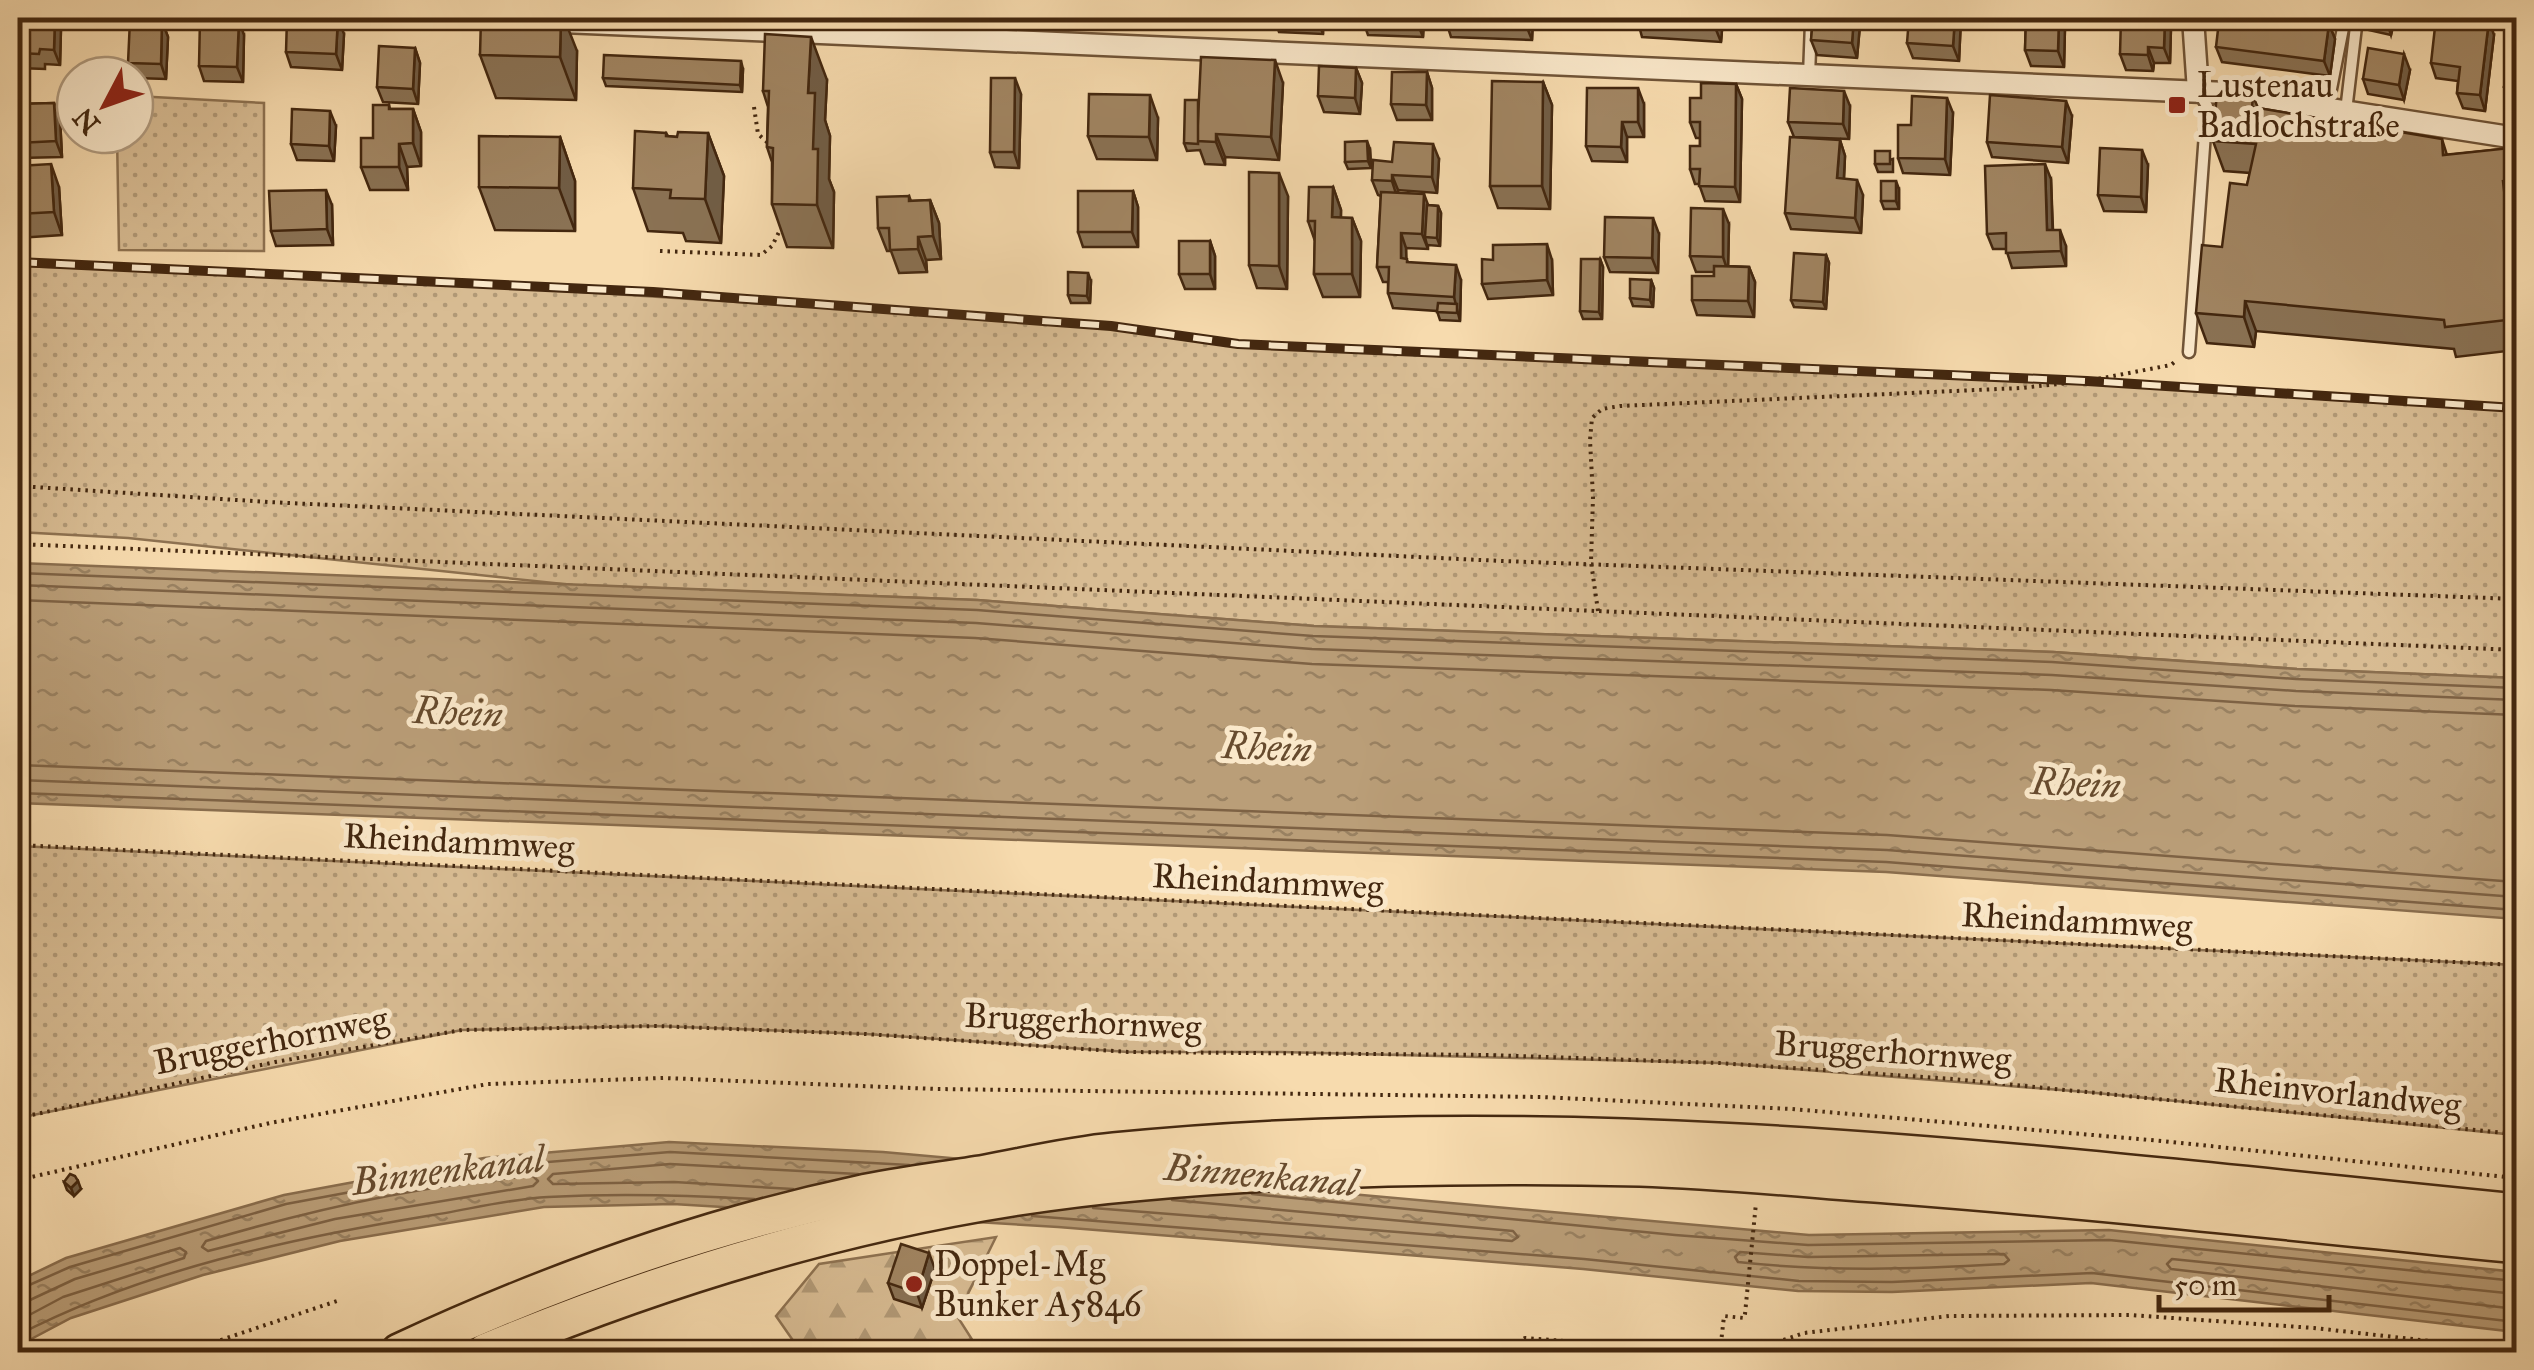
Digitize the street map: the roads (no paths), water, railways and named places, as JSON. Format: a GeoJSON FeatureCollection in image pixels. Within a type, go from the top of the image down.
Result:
{"type":"FeatureCollection","features":[{"type":"Feature","properties":{"kind":"highway"},"geometry":{"type":"LineString","coordinates":[[399,1352],[563,1283],[692,1239],[862,1193],[1112,1151],[1257,1139],[1456,1132],[1784,1143],[1981,1158],[2516,1212]]}},
{"type":"Feature","properties":{"kind":"highway"},"geometry":{"type":"LineString","coordinates":[[485,1352],[660,1286],[832,1236],[1012,1199],[1141,1182],[1268,1174],[1403,1169],[1660,1170],[2002,1194],[2516,1245]]}},
{"type":"Feature","properties":{"kind":"street"},"geometry":{"type":"LineString","coordinates":[[2193,18],[2198,92]]}},
{"type":"Feature","properties":{"kind":"street"},"geometry":{"type":"LineString","coordinates":[[525,20],[2227,93],[2516,138]]}},
{"type":"Feature","properties":{"kind":"lane"},"geometry":{"type":"LineString","coordinates":[[2336,110],[2345,18]]}},
{"type":"Feature","properties":{"kind":"lane"},"geometry":{"type":"LineString","coordinates":[[2336,110],[2357,18]]}},
{"type":"Feature","properties":{"kind":"lane"},"geometry":{"type":"LineString","coordinates":[[1809,76],[1811,22]]}},
{"type":"Feature","properties":{"kind":"lane"},"geometry":{"type":"LineString","coordinates":[[2189,352],[2206,106],[2198,92]]}},
{"type":"Feature","properties":{"kind":"water","name":"Rhein"},"geometry":{"type":"Polygon","coordinates":[[[18,563],[977,600],[1314,626],[2053,652],[2297,669],[2516,678],[2516,919],[1886,872],[18,803],[18,563]]]}},
{"type":"Feature","properties":{"kind":"water","name":"Binnenkanal"},"geometry":{"type":"Polygon","coordinates":[[[669,1142],[883,1152],[1809,1235],[2109,1230],[2516,1272],[2516,1332],[2091,1283],[1892,1292],[1798,1291],[1583,1269],[1058,1227],[673,1204],[544,1207],[340,1241],[203,1275],[71,1318],[18,1346],[18,1281],[66,1258],[284,1195],[484,1158],[669,1142]]]}},
{"type":"Feature","properties":{"kind":"railway"},"geometry":{"type":"LineString","coordinates":[[18,262],[653,292],[1111,326],[1238,344],[2087,381],[2516,408]]}},
{"type":"Feature","properties":{"kind":"railway"},"geometry":{"type":"LineString","coordinates":[[2000,1352],[2222,1352]]}},
{"type":"Feature","properties":{"kind":"place","name":"Lustenau Badlochstraße"},"geometry":{"type":"Point","coordinates":[2177,105]}},
{"type":"Feature","properties":{"kind":"place","name":"Doppel-Mg Bunker A5846"},"geometry":{"type":"Point","coordinates":[914,1284]}}]}
